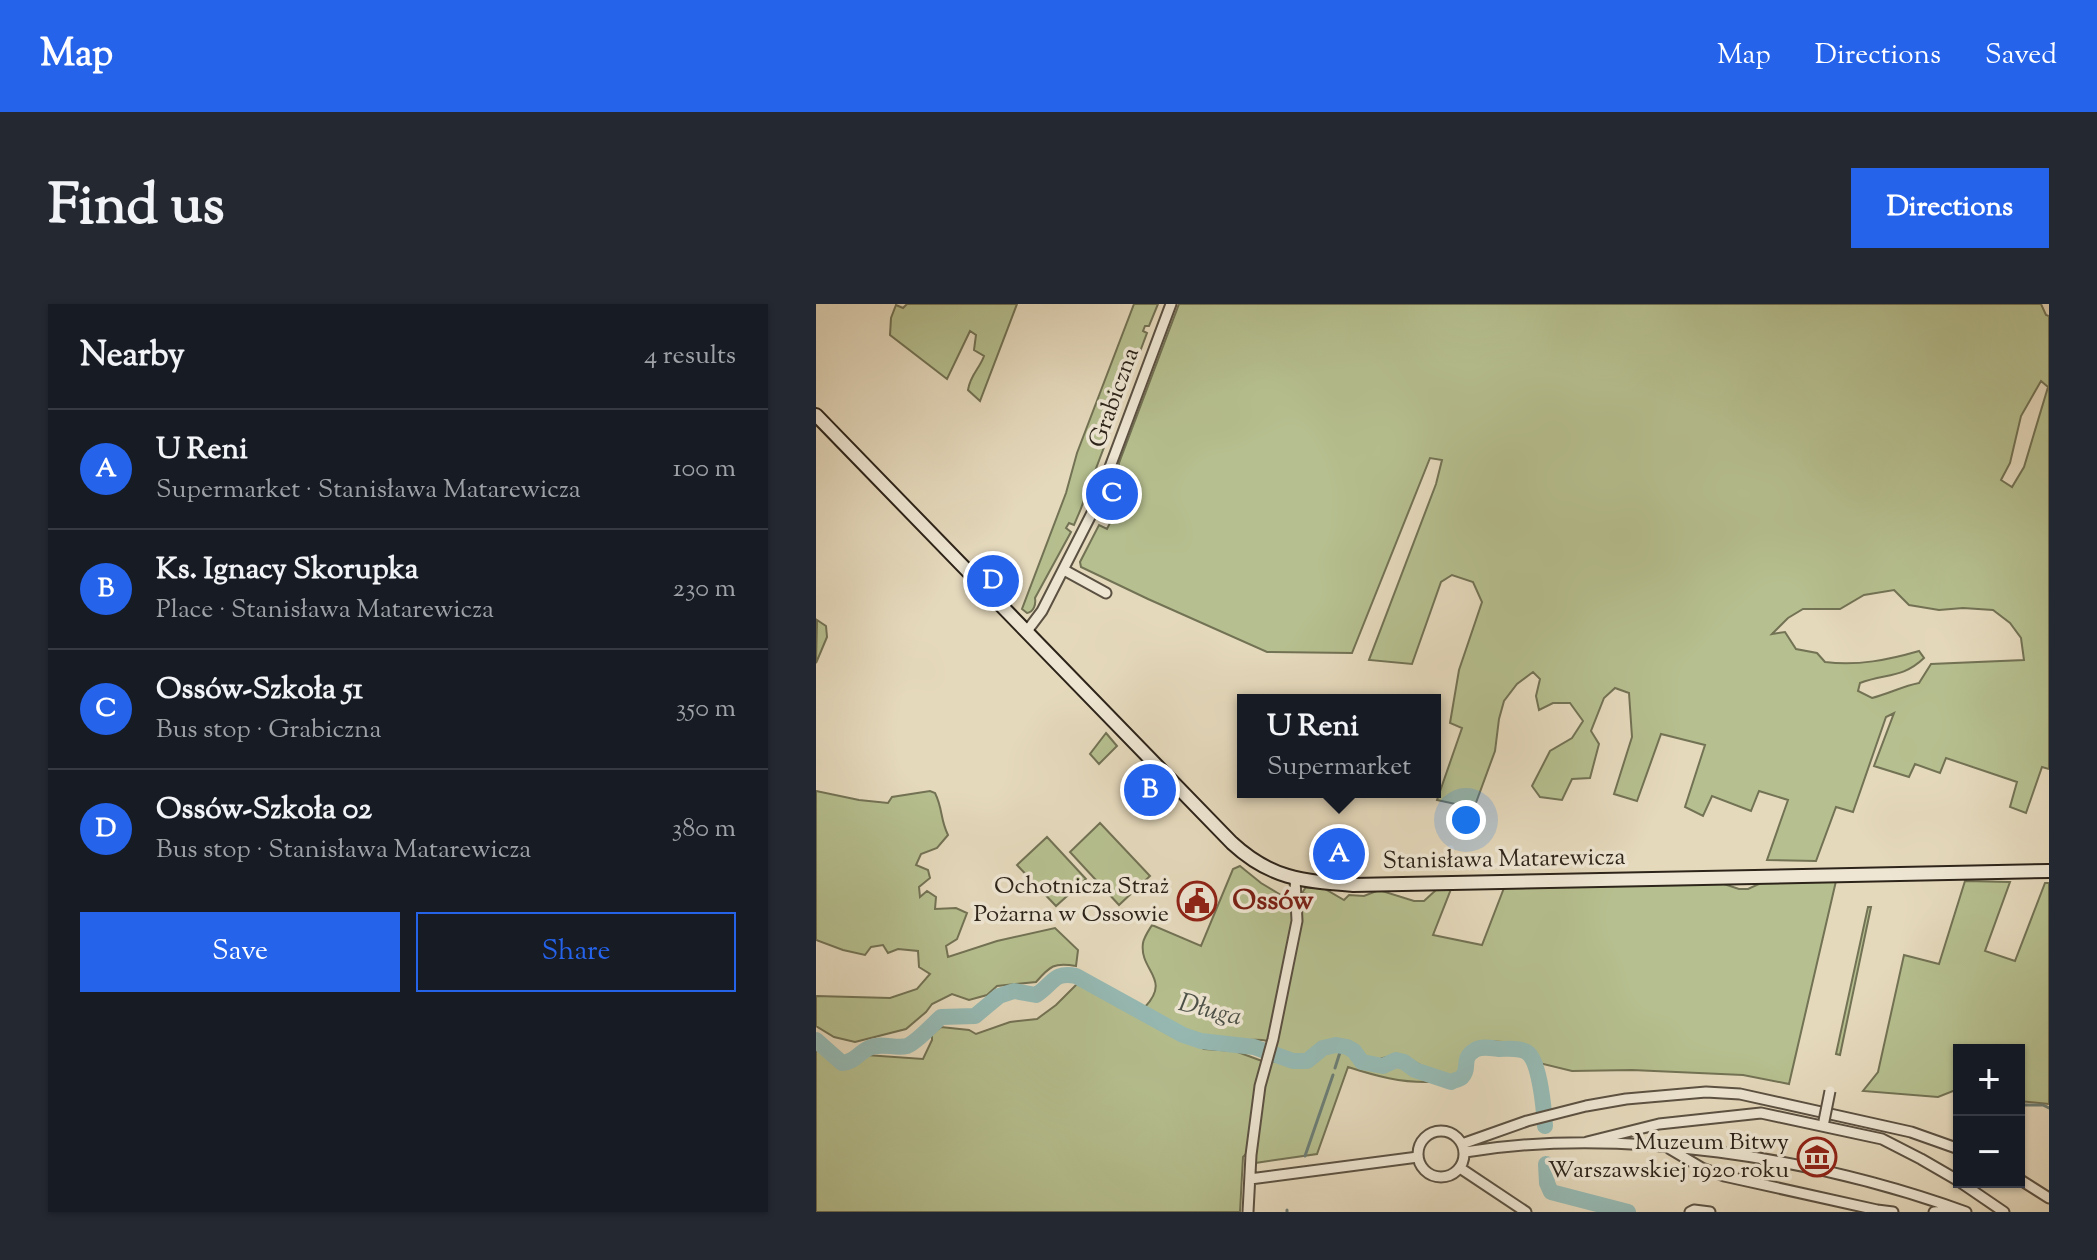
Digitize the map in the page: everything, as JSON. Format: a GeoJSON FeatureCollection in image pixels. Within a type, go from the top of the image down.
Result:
{"type":"FeatureCollection","features":[{"type":"Feature","properties":{"kind":"street","name":"Grabiczna"},"geometry":{"type":"LineString","coordinates":[[1027,631],[1040,616],[1095,507],[1171,304]]}},
{"type":"Feature","properties":{"kind":"street","name":"Stanisława Matarewicza"},"geometry":{"type":"LineString","coordinates":[[816,415],[1232,843],[1259,865],[1295,878],[1353,885],[2049,871]]}},
{"type":"Feature","properties":{"kind":"street"},"geometry":{"type":"LineString","coordinates":[[1064,570],[1106,593]]}},
{"type":"Feature","properties":{"kind":"street"},"geometry":{"type":"LineString","coordinates":[[1248,1212],[1255,1118],[1263,1070],[1273,1039],[1297,921],[1295,878]]}},
{"type":"Feature","properties":{"kind":"street"},"geometry":{"type":"LineString","coordinates":[[1824,1124],[1832,1079]]}},
{"type":"Feature","properties":{"kind":"street"},"geometry":{"type":"LineString","coordinates":[[1464,1148],[1527,1121],[1557,1113],[1613,1101],[1706,1092],[1740,1094],[1911,1132],[1953,1147]]}},
{"type":"Feature","properties":{"kind":"street"},"geometry":{"type":"LineString","coordinates":[[1579,1144],[1659,1124],[1761,1113],[1824,1124],[1882,1139],[1953,1178]]}},
{"type":"Feature","properties":{"kind":"street"},"geometry":{"type":"LineString","coordinates":[[1435,1131],[1457,1136],[1464,1148],[1460,1168],[1451,1175],[1436,1177],[1423,1169],[1418,1157],[1422,1140],[1435,1131]]}},
{"type":"Feature","properties":{"kind":"street"},"geometry":{"type":"LineString","coordinates":[[1464,1148],[1579,1144],[1667,1147],[1755,1157],[1886,1187],[1963,1211]]}},
{"type":"Feature","properties":{"kind":"street"},"geometry":{"type":"LineString","coordinates":[[1667,1147],[1702,1168],[1724,1176],[1893,1212]]}},
{"type":"Feature","properties":{"kind":"street"},"geometry":{"type":"LineString","coordinates":[[1250,1179],[1418,1157]]}},
{"type":"Feature","properties":{"kind":"street"},"geometry":{"type":"LineString","coordinates":[[1460,1168],[1526,1212]]}},
{"type":"Feature","properties":{"kind":"street"},"geometry":{"type":"LineString","coordinates":[[2025,1183],[2049,1198]]}},
{"type":"Feature","properties":{"kind":"street"},"geometry":{"type":"LineString","coordinates":[[1969,1188],[2004,1212]]}},
{"type":"Feature","properties":{"kind":"street"},"geometry":{"type":"LineString","coordinates":[[1934,1212],[1963,1211]]}},
{"type":"Feature","properties":{"kind":"street"},"geometry":{"type":"LineString","coordinates":[[1690,1212],[1710,1212]]}},
{"type":"Feature","properties":{"kind":"green space"},"geometry":{"type":"Polygon","coordinates":[[[907,304],[1017,304],[980,401],[968,390],[984,356],[974,350],[976,335],[970,331],[947,379],[890,335],[896,305],[903,308],[907,304]]]}},
{"type":"Feature","properties":{"kind":"green space"},"geometry":{"type":"Polygon","coordinates":[[[1134,304],[1158,304],[1149,326],[1145,326],[1143,331],[1147,333],[1080,511],[1074,525],[1069,523],[1066,528],[1071,532],[1035,598],[1034,607],[1027,613],[1022,609],[1134,304]]]}},
{"type":"Feature","properties":{"kind":"green space"},"geometry":{"type":"Polygon","coordinates":[[[1179,304],[2041,304],[2049,316],[2049,769],[2042,767],[2026,813],[2010,807],[2017,782],[1946,758],[1940,773],[1915,764],[1909,777],[1874,766],[1894,713],[1886,717],[1853,812],[1836,807],[1816,861],[1767,860],[1788,800],[1759,791],[1751,811],[1712,796],[1703,816],[1685,807],[1705,745],[1661,734],[1637,801],[1614,794],[1632,737],[1629,693],[1615,688],[1604,698],[1591,731],[1599,744],[1590,778],[1572,779],[1562,800],[1540,797],[1532,786],[1550,751],[1572,738],[1583,721],[1570,703],[1553,703],[1539,710],[1536,696],[1540,679],[1533,672],[1517,684],[1504,701],[1495,751],[1474,808],[1437,800],[1441,798],[1441,788],[1462,728],[1450,723],[1459,670],[1482,602],[1473,582],[1452,575],[1441,582],[1412,664],[1369,660],[1436,484],[1442,460],[1430,458],[1352,653],[1267,652],[1081,567],[1080,562],[1099,525],[1107,529],[1110,523],[1103,519],[1116,488],[1119,463],[1179,304]],[[2041,381],[2021,416],[2010,463],[2001,480],[2012,487],[2024,467],[2048,387],[2041,381]],[[1894,590],[1864,595],[1840,609],[1803,609],[1788,618],[1772,634],[1785,632],[1796,649],[1817,653],[1825,662],[1873,661],[1919,651],[1924,658],[1916,665],[1901,673],[1860,683],[1858,691],[1872,698],[1919,683],[1931,664],[2024,660],[2021,638],[2010,623],[1993,610],[1939,610],[1909,605],[1894,590]]]}},
{"type":"Feature","properties":{"kind":"green space"},"geometry":{"type":"Polygon","coordinates":[[[817,620],[826,626],[827,637],[816,663],[817,620]]]}},
{"type":"Feature","properties":{"kind":"green space"},"geometry":{"type":"Polygon","coordinates":[[[1106,733],[1117,746],[1099,764],[1090,754],[1106,733]]]}},
{"type":"Feature","properties":{"kind":"green space"},"geometry":{"type":"Polygon","coordinates":[[[816,791],[888,803],[892,797],[930,791],[935,793],[948,835],[937,848],[921,854],[916,865],[928,870],[930,878],[919,887],[920,897],[927,891],[936,897],[935,909],[956,908],[967,913],[957,939],[946,946],[948,957],[997,941],[1055,928],[1078,950],[1076,966],[1057,965],[1036,982],[997,986],[987,995],[969,1000],[952,994],[932,1004],[906,1029],[855,1042],[834,1037],[816,1026],[816,996],[890,998],[917,989],[930,974],[919,967],[918,951],[898,949],[888,953],[883,945],[871,947],[865,955],[816,940],[816,791]]]}},
{"type":"Feature","properties":{"kind":"green space"},"geometry":{"type":"Polygon","coordinates":[[[1100,823],[1150,876],[1119,905],[1070,852],[1100,823]]]}},
{"type":"Feature","properties":{"kind":"green space"},"geometry":{"type":"Polygon","coordinates":[[[1047,837],[1086,879],[1056,906],[1017,865],[1047,837]]]}},
{"type":"Feature","properties":{"kind":"green space"},"geometry":{"type":"Polygon","coordinates":[[[1240,866],[1294,903],[1295,914],[1268,1041],[1229,1042],[1202,1038],[1145,1007],[1156,989],[1143,953],[1144,941],[1152,925],[1201,946],[1233,869],[1240,866]]]}},
{"type":"Feature","properties":{"kind":"green space"},"geometry":{"type":"Polygon","coordinates":[[[1836,881],[1789,1084],[1743,1075],[1632,1070],[1572,1071],[1539,1063],[1530,1048],[1503,1042],[1470,1046],[1463,1056],[1460,1070],[1453,1075],[1434,1072],[1401,1056],[1371,1060],[1343,1041],[1329,1042],[1302,1057],[1280,1054],[1273,1049],[1300,925],[1300,899],[1306,900],[1307,894],[1302,893],[1306,887],[1325,889],[1344,900],[1349,895],[1364,896],[1379,890],[1414,901],[1424,901],[1436,890],[1451,889],[1433,935],[1482,945],[1504,888],[1721,883],[1748,889],[1761,883],[1836,881]]]}},
{"type":"Feature","properties":{"kind":"green space"},"geometry":{"type":"Polygon","coordinates":[[[1965,881],[2010,882],[1985,951],[2015,961],[2045,883],[2049,883],[2049,1104],[2025,1102],[2025,1044],[1953,1044],[1953,1091],[1938,1097],[1863,1091],[1878,1072],[1904,955],[1939,964],[1965,881]]]}},
{"type":"Feature","properties":{"kind":"green space"},"geometry":{"type":"Polygon","coordinates":[[[1868,907],[1871,907],[1840,1055],[1836,1054],[1868,907]]]}},
{"type":"Feature","properties":{"kind":"green space"},"geometry":{"type":"Polygon","coordinates":[[[1078,983],[1204,1049],[1235,1051],[1262,1061],[1248,1152],[1243,1157],[1240,1212],[816,1212],[816,1045],[833,1062],[845,1066],[866,1055],[923,1059],[932,1034],[941,1027],[969,1030],[976,1034],[1010,1022],[1037,1019],[1078,983]]]}},
{"type":"Feature","properties":{"kind":"green space"},"geometry":{"type":"Polygon","coordinates":[[[1339,1049],[1372,1069],[1396,1065],[1431,1082],[1389,1078],[1348,1067],[1317,1154],[1255,1163],[1268,1061],[1307,1065],[1339,1049]]]}},
{"type":"Feature","properties":{"kind":"waterway","name":"Długa"},"geometry":{"type":"LineString","coordinates":[[816,1040],[842,1063],[846,1062],[874,1046],[907,1046],[941,1017],[975,1016],[999,996],[1014,991],[1036,995],[1058,977],[1069,975],[1183,1035],[1201,1041],[1254,1047],[1293,1061],[1307,1061],[1323,1048],[1336,1045],[1354,1051],[1362,1062],[1383,1066],[1396,1060],[1451,1082],[1462,1077],[1468,1057],[1478,1049],[1523,1050],[1529,1054],[1536,1068],[1545,1126]]}},
{"type":"Feature","properties":{"kind":"waterway"},"geometry":{"type":"LineString","coordinates":[[1335,1068],[1342,1046]]}},
{"type":"Feature","properties":{"kind":"waterway"},"geometry":{"type":"LineString","coordinates":[[1305,1156],[1333,1075]]}},
{"type":"Feature","properties":{"kind":"waterway"},"geometry":{"type":"LineString","coordinates":[[2025,1105],[2049,1108]]}},
{"type":"Feature","properties":{"kind":"waterway","name":"Długa"},"geometry":{"type":"LineString","coordinates":[[1546,1164],[1551,1192],[1628,1212]]}},
{"type":"Feature","properties":{"kind":"place","name":"Ossów-Szkoła 51"},"geometry":{"type":"Point","coordinates":[1112,494]}},
{"type":"Feature","properties":{"kind":"place","name":"Ossów-Szkoła 02"},"geometry":{"type":"Point","coordinates":[993,581]}},
{"type":"Feature","properties":{"kind":"place","name":"Ks. Ignacy Skorupka"},"geometry":{"type":"Point","coordinates":[1150,790]}},
{"type":"Feature","properties":{"kind":"place","name":"U Reni"},"geometry":{"type":"Point","coordinates":[1339,854]}},
{"type":"Feature","properties":{"kind":"place","name":"Ochotnicza Straż Pożarna w Ossowie"},"geometry":{"type":"Point","coordinates":[1197,901]}},
{"type":"Feature","properties":{"kind":"place","name":"Muzeum Bitwy Warszawskiej 1920 roku"},"geometry":{"type":"Point","coordinates":[1817,1157]}},
{"type":"Feature","properties":{"kind":"district","name":"Ossów"},"geometry":{"type":"Point","coordinates":[1273,902]}}]}
